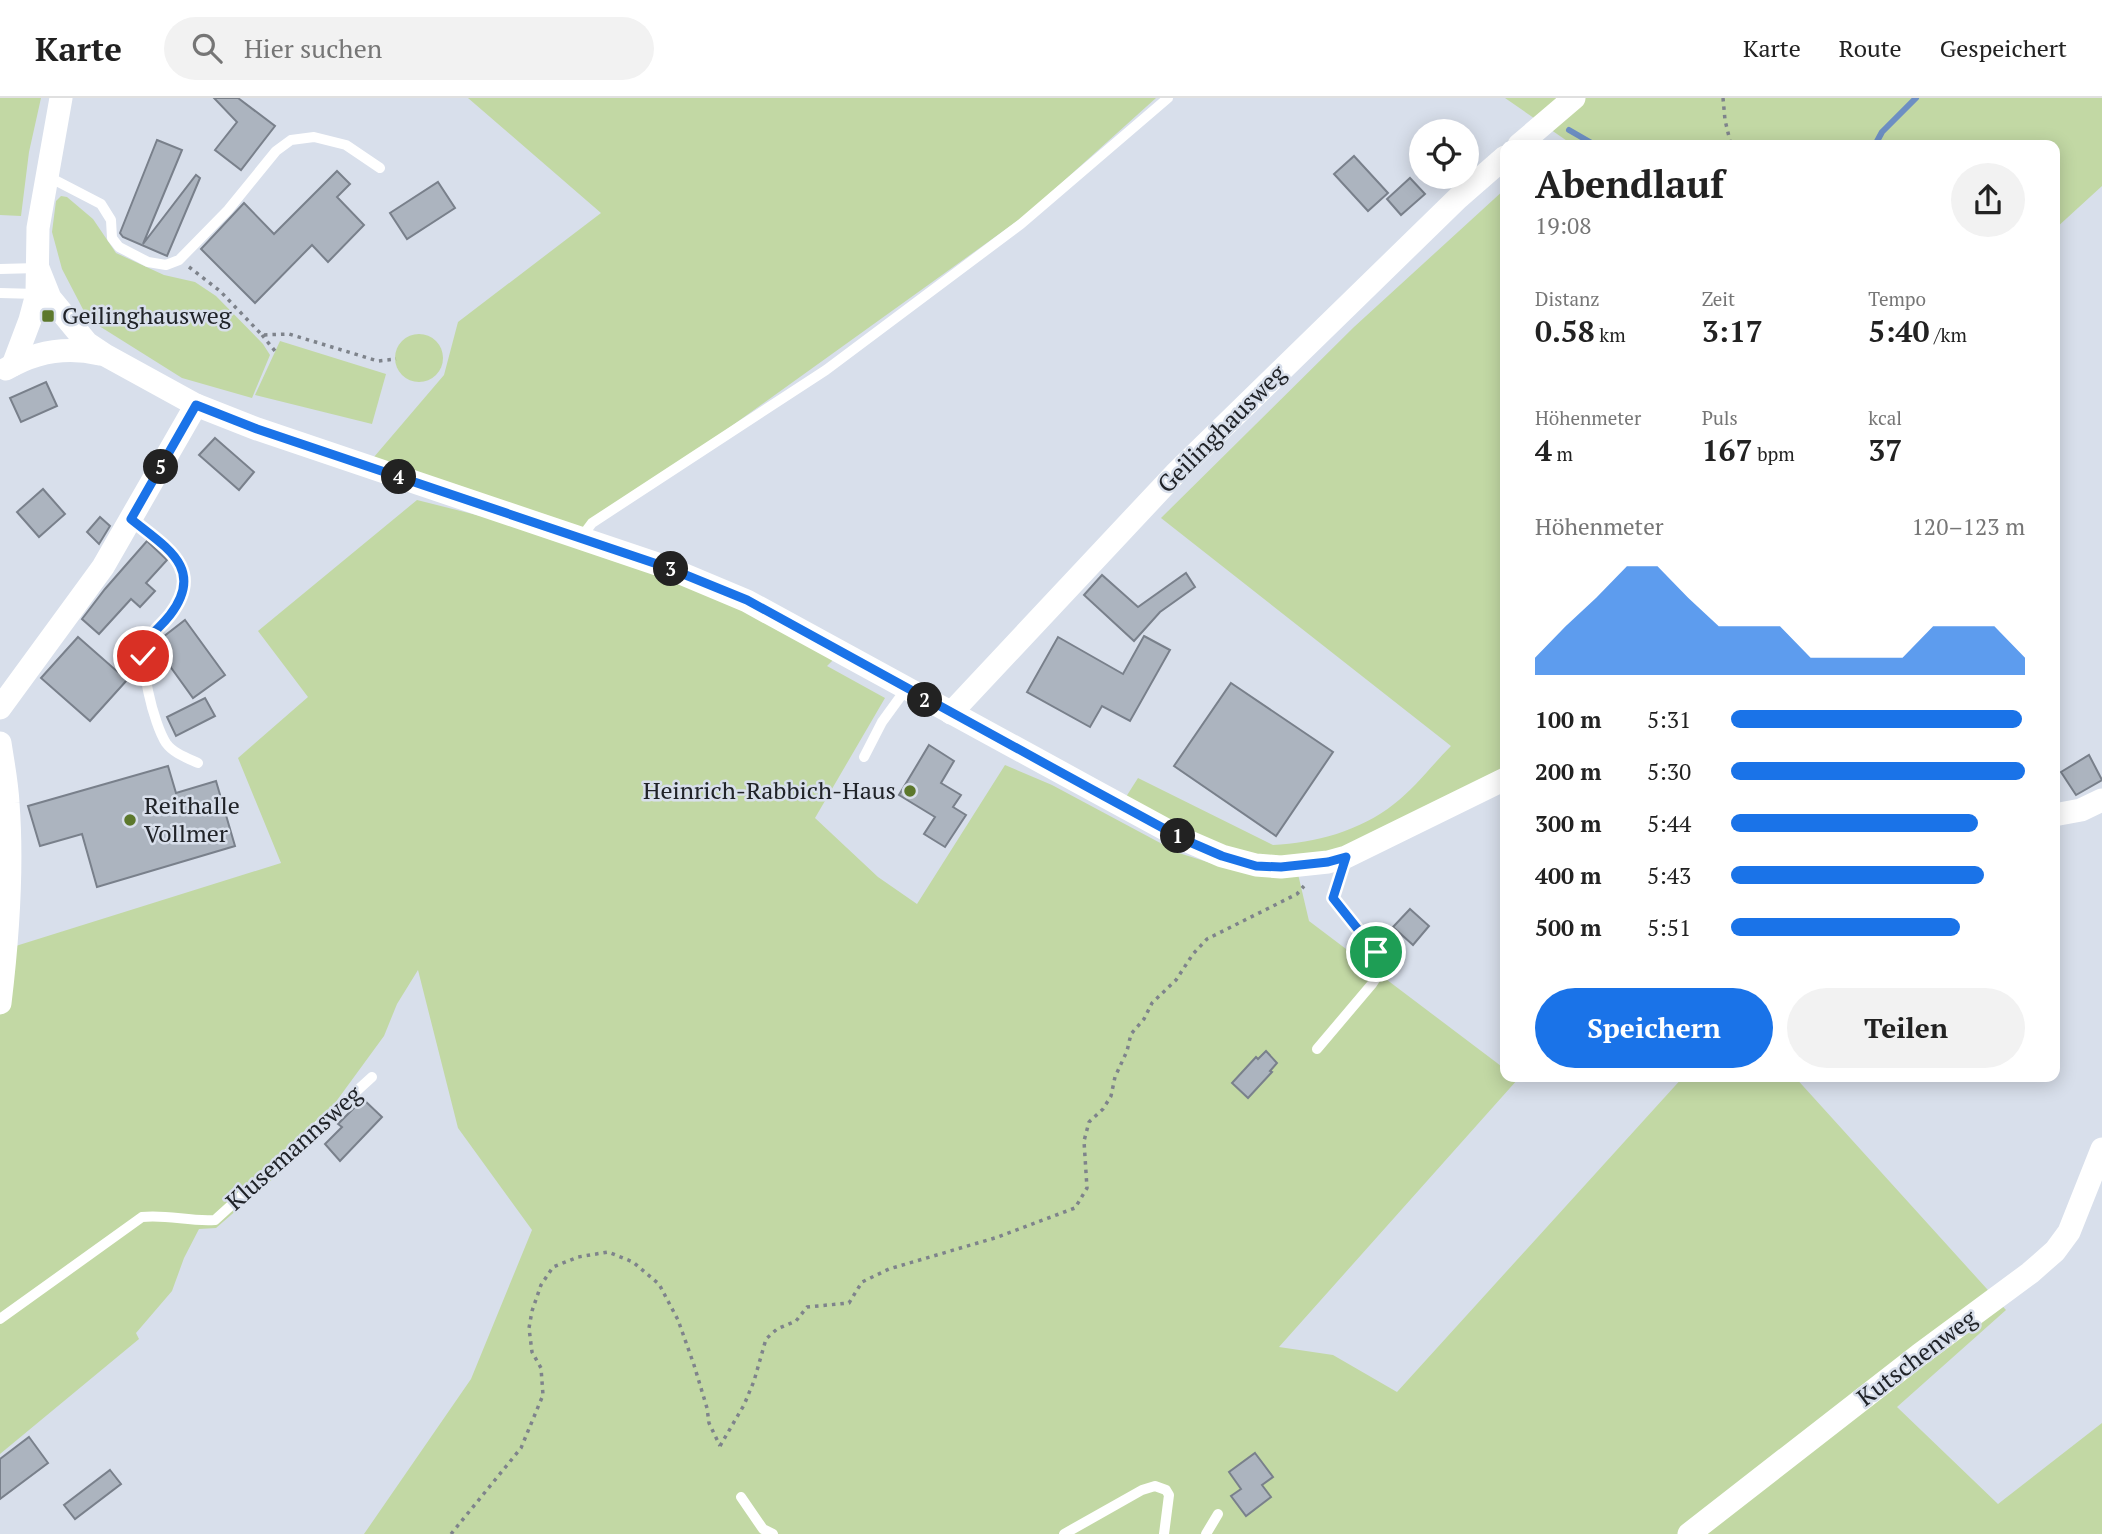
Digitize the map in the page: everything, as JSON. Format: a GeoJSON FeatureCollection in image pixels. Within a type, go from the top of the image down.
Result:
{"type":"FeatureCollection","features":[{"type":"Feature","properties":{"kind":"street"},"geometry":{"type":"LineString","coordinates":[[6,368],[30,320],[37,293],[38,228],[61,98]]}},
{"type":"Feature","properties":{"kind":"street"},"geometry":{"type":"LineString","coordinates":[[1525,140],[1574,98]]}},
{"type":"Feature","properties":{"kind":"street","name":"Geilinghausweg"},"geometry":{"type":"LineString","coordinates":[[951,713],[1175,474],[1458,198],[1500,161]]}},
{"type":"Feature","properties":{"kind":"street"},"geometry":{"type":"LineString","coordinates":[[38,268],[50,298],[87,343],[196,405],[257,429],[666,567],[747,600],[1185,840],[1222,856],[1256,866],[1281,867],[1337,860],[1500,781]]}},
{"type":"Feature","properties":{"kind":"street"},"geometry":{"type":"LineString","coordinates":[[6,368],[50,351],[67,349],[104,355]]}},
{"type":"Feature","properties":{"kind":"street"},"geometry":{"type":"LineString","coordinates":[[0,708],[103,567],[196,405]]}},
{"type":"Feature","properties":{"kind":"street"},"geometry":{"type":"LineString","coordinates":[[0,744],[8,801],[10,874],[8,941],[0,1003]]}},
{"type":"Feature","properties":{"kind":"street"},"geometry":{"type":"LineString","coordinates":[[2060,814],[2081,810],[2102,800]]}},
{"type":"Feature","properties":{"kind":"street","name":"Kutschenweg"},"geometry":{"type":"LineString","coordinates":[[1689,1534],[1919,1355],[2030,1273],[2055,1251],[2069,1232],[2102,1149]]}},
{"type":"Feature","properties":{"kind":"lane"},"geometry":{"type":"LineString","coordinates":[[580,539],[592,523],[826,370],[1021,224],[1168,98]]}},
{"type":"Feature","properties":{"kind":"lane"},"geometry":{"type":"LineString","coordinates":[[47,176],[101,204],[111,220],[112,238],[119,247],[148,262],[166,265],[179,260],[228,210],[276,150],[291,140],[314,137],[346,145],[380,168]]}},
{"type":"Feature","properties":{"kind":"lane"},"geometry":{"type":"LineString","coordinates":[[0,269],[38,268]]}},
{"type":"Feature","properties":{"kind":"lane"},"geometry":{"type":"LineString","coordinates":[[0,293],[37,293]]}},
{"type":"Feature","properties":{"kind":"lane"},"geometry":{"type":"LineString","coordinates":[[131,519],[167,548],[178,560],[183,571],[184,582],[180,599],[169,616],[147,639],[143,656],[146,682],[166,744],[198,763]]}},
{"type":"Feature","properties":{"kind":"lane"},"geometry":{"type":"LineString","coordinates":[[864,757],[882,722],[906,689]]}},
{"type":"Feature","properties":{"kind":"lane"},"geometry":{"type":"LineString","coordinates":[[1317,1049],[1379,975],[1381,966],[1371,944],[1333,898],[1337,860]]}},
{"type":"Feature","properties":{"kind":"lane","name":"Klusemannsweg"},"geometry":{"type":"LineString","coordinates":[[0,1319],[142,1217],[161,1214],[194,1222],[215,1220],[372,1077]]}},
{"type":"Feature","properties":{"kind":"lane"},"geometry":{"type":"LineString","coordinates":[[1064,1534],[1142,1490],[1155,1486],[1166,1490],[1169,1500],[1164,1534]]}},
{"type":"Feature","properties":{"kind":"lane"},"geometry":{"type":"LineString","coordinates":[[741,1497],[763,1529],[773,1534]]}},
{"type":"Feature","properties":{"kind":"lane"},"geometry":{"type":"LineString","coordinates":[[1206,1534],[1218,1514]]}},
{"type":"Feature","properties":{"kind":"path"},"geometry":{"type":"LineString","coordinates":[[1723,98],[1730,140]]}},
{"type":"Feature","properties":{"kind":"path"},"geometry":{"type":"LineString","coordinates":[[179,260],[220,291],[275,352]]}},
{"type":"Feature","properties":{"kind":"path"},"geometry":{"type":"LineString","coordinates":[[262,335],[289,334],[378,361],[396,359]]}},
{"type":"Feature","properties":{"kind":"path"},"geometry":{"type":"LineString","coordinates":[[451,1534],[521,1448],[537,1413],[543,1395],[541,1368],[533,1352],[529,1328],[541,1285],[553,1267],[578,1257],[608,1252],[633,1262],[659,1284],[678,1320],[707,1408],[709,1423],[720,1446],[749,1393],[766,1339],[777,1329],[796,1321],[807,1307],[849,1303],[862,1282],[890,1269],[998,1237],[1075,1208],[1087,1188],[1084,1141],[1089,1122],[1103,1109],[1111,1096],[1131,1034],[1144,1019],[1152,1003],[1176,980],[1193,954],[1207,939],[1297,894],[1337,860]]}},
{"type":"Feature","properties":{"kind":"green space"},"geometry":{"type":"Polygon","coordinates":[[[0,98],[41,98],[29,152],[21,216],[0,215],[0,98]]]}},
{"type":"Feature","properties":{"kind":"green space"},"geometry":{"type":"Polygon","coordinates":[[[468,98],[1156,98],[1027,214],[577,537],[374,457],[444,375],[458,322],[601,213],[468,98]]]}},
{"type":"Feature","properties":{"kind":"green space"},"geometry":{"type":"Polygon","coordinates":[[[1505,98],[2102,98],[2102,186],[2060,224],[2060,140],[1566,140],[1505,98]]]}},
{"type":"Feature","properties":{"kind":"green space"},"geometry":{"type":"Polygon","coordinates":[[[1500,194],[1500,775],[1344,851],[1260,863],[1124,800],[1138,778],[1273,845],[1305,842],[1352,828],[1381,813],[1409,791],[1451,746],[1161,518],[1354,327],[1500,194]]]}},
{"type":"Feature","properties":{"kind":"green space"},"geometry":{"type":"Polygon","coordinates":[[[61,196],[67,197],[93,219],[116,253],[164,275],[195,282],[216,296],[263,344],[270,355],[252,398],[182,378],[88,319],[62,269],[52,232],[56,201],[61,196]]]}},
{"type":"Feature","properties":{"kind":"green space"},"geometry":{"type":"Polygon","coordinates":[[[419,334],[436,341],[443,358],[436,375],[419,382],[402,375],[395,358],[402,341],[419,334]]]}},
{"type":"Feature","properties":{"kind":"green space"},"geometry":{"type":"Polygon","coordinates":[[[280,341],[386,374],[372,424],[255,395],[280,341]]]}},
{"type":"Feature","properties":{"kind":"green space"},"geometry":{"type":"Polygon","coordinates":[[[417,500],[580,541],[665,568],[838,655],[827,666],[885,698],[815,818],[878,877],[917,904],[1005,765],[1052,785],[1179,853],[1223,867],[1298,874],[1309,921],[1500,1065],[1500,1082],[1515,1082],[1279,1347],[1333,1355],[1397,1392],[1679,1082],[1799,1082],[2006,1310],[1897,1407],[1998,1504],[2102,1423],[2102,1534],[364,1534],[471,1379],[532,1230],[458,1128],[418,970],[397,1004],[384,1036],[335,1103],[267,1166],[276,1176],[216,1228],[199,1229],[184,1258],[172,1291],[136,1333],[139,1339],[0,1454],[0,836],[3,950],[281,863],[238,758],[308,697],[258,631],[417,500]]]}},
{"type":"Feature","properties":{"kind":"building"},"geometry":{"type":"Polygon","coordinates":[[[214,98],[238,98],[275,126],[241,170],[215,150],[237,122],[214,98]]]}},
{"type":"Feature","properties":{"kind":"building"},"geometry":{"type":"Polygon","coordinates":[[[157,140],[182,150],[143,244],[196,175],[200,178],[167,256],[123,237],[120,233],[157,140]]]}},
{"type":"Feature","properties":{"kind":"building"},"geometry":{"type":"Polygon","coordinates":[[[1354,156],[1388,193],[1368,211],[1334,174],[1354,156]]]}},
{"type":"Feature","properties":{"kind":"building"},"geometry":{"type":"Polygon","coordinates":[[[337,171],[350,184],[337,197],[364,225],[328,262],[312,245],[255,303],[201,249],[244,203],[274,234],[337,171]]]}},
{"type":"Feature","properties":{"kind":"building"},"geometry":{"type":"Polygon","coordinates":[[[1409,179],[1409,189],[1420,189],[1425,194],[1401,215],[1387,199],[1409,179]]]}},
{"type":"Feature","properties":{"kind":"building"},"geometry":{"type":"Polygon","coordinates":[[[438,182],[455,208],[407,239],[390,213],[438,182]]]}},
{"type":"Feature","properties":{"kind":"building"},"geometry":{"type":"Polygon","coordinates":[[[46,382],[57,406],[21,422],[10,398],[46,382]]]}},
{"type":"Feature","properties":{"kind":"building"},"geometry":{"type":"Polygon","coordinates":[[[215,438],[254,472],[239,490],[199,455],[215,438]]]}},
{"type":"Feature","properties":{"kind":"building"},"geometry":{"type":"Polygon","coordinates":[[[43,489],[65,514],[39,537],[17,512],[43,489]]]}},
{"type":"Feature","properties":{"kind":"building"},"geometry":{"type":"Polygon","coordinates":[[[100,517],[110,526],[99,544],[87,532],[100,517]]]}},
{"type":"Feature","properties":{"kind":"building"},"geometry":{"type":"Polygon","coordinates":[[[147,541],[167,560],[146,583],[155,591],[140,607],[131,599],[99,634],[82,619],[147,541]]]}},
{"type":"Feature","properties":{"kind":"building"},"geometry":{"type":"Polygon","coordinates":[[[1186,573],[1195,587],[1160,612],[1134,641],[1084,595],[1102,575],[1138,607],[1186,573]]]}},
{"type":"Feature","properties":{"kind":"building"},"geometry":{"type":"Polygon","coordinates":[[[185,620],[225,675],[193,698],[154,644],[185,620]]]}},
{"type":"Feature","properties":{"kind":"building"},"geometry":{"type":"Polygon","coordinates":[[[1144,636],[1170,650],[1130,721],[1102,706],[1090,727],[1027,692],[1058,637],[1123,674],[1144,636]]]}},
{"type":"Feature","properties":{"kind":"building"},"geometry":{"type":"Polygon","coordinates":[[[78,637],[127,680],[90,721],[41,678],[78,637]]]}},
{"type":"Feature","properties":{"kind":"building"},"geometry":{"type":"Polygon","coordinates":[[[1231,683],[1333,752],[1276,836],[1174,766],[1231,683]]]}},
{"type":"Feature","properties":{"kind":"building"},"geometry":{"type":"Polygon","coordinates":[[[205,698],[215,716],[176,736],[167,717],[205,698]]]}},
{"type":"Feature","properties":{"kind":"building"},"geometry":{"type":"Polygon","coordinates":[[[929,745],[954,761],[941,783],[961,795],[953,807],[966,815],[945,847],[924,834],[935,817],[899,795],[929,745]]]}},
{"type":"Feature","properties":{"kind":"building"},"geometry":{"type":"Polygon","coordinates":[[[2089,755],[2102,780],[2076,795],[2061,772],[2089,755]]]}},
{"type":"Feature","properties":{"kind":"building","name":"Reithalle Vollmer"},"geometry":{"type":"Polygon","coordinates":[[[168,766],[176,793],[216,781],[235,846],[97,887],[82,834],[40,846],[28,806],[168,766]]]}},
{"type":"Feature","properties":{"kind":"building"},"geometry":{"type":"Polygon","coordinates":[[[1410,909],[1429,926],[1413,945],[1393,927],[1410,909]]]}},
{"type":"Feature","properties":{"kind":"building"},"geometry":{"type":"Polygon","coordinates":[[[1266,1051],[1277,1063],[1248,1098],[1232,1083],[1256,1057],[1258,1059],[1266,1051]]]}},
{"type":"Feature","properties":{"kind":"building"},"geometry":{"type":"Polygon","coordinates":[[[363,1099],[382,1117],[340,1161],[325,1144],[342,1127],[338,1124],[363,1099]]]}},
{"type":"Feature","properties":{"kind":"building"},"geometry":{"type":"Polygon","coordinates":[[[29,1437],[48,1463],[0,1499],[0,1459],[29,1437]]]}},
{"type":"Feature","properties":{"kind":"building"},"geometry":{"type":"Polygon","coordinates":[[[1255,1453],[1273,1477],[1262,1485],[1271,1497],[1246,1516],[1231,1496],[1241,1489],[1229,1472],[1255,1453]]]}},
{"type":"Feature","properties":{"kind":"building"},"geometry":{"type":"Polygon","coordinates":[[[110,1470],[121,1484],[75,1519],[64,1505],[110,1470]]]}},
{"type":"Feature","properties":{"kind":"waterway"},"geometry":{"type":"LineString","coordinates":[[1878,140],[1882,132],[1916,98]]}},
{"type":"Feature","properties":{"kind":"waterway"},"geometry":{"type":"LineString","coordinates":[[1569,130],[1586,140]]}},
{"type":"Feature","properties":{"kind":"place","name":"Geilinghausweg"},"geometry":{"type":"Point","coordinates":[48,316]}},
{"type":"Feature","properties":{"kind":"place","name":"Heinrich-Rabbich-Haus"},"geometry":{"type":"Point","coordinates":[910,791]}},
{"type":"Feature","properties":{"kind":"place","name":"Reithalle Vollmer"},"geometry":{"type":"Point","coordinates":[130,820]}},
{"type":"Feature","properties":{"kind":"route"},"geometry":{"type":"LineString","coordinates":[[143,656],[147,639],[169,616],[180,599],[184,582],[178,560],[131,519],[196,405],[257,429],[666,567],[747,600],[914,694],[1185,840],[1222,856],[1256,866],[1281,867],[1328,862],[1346,857],[1333,898],[1376,952]]}}]}
